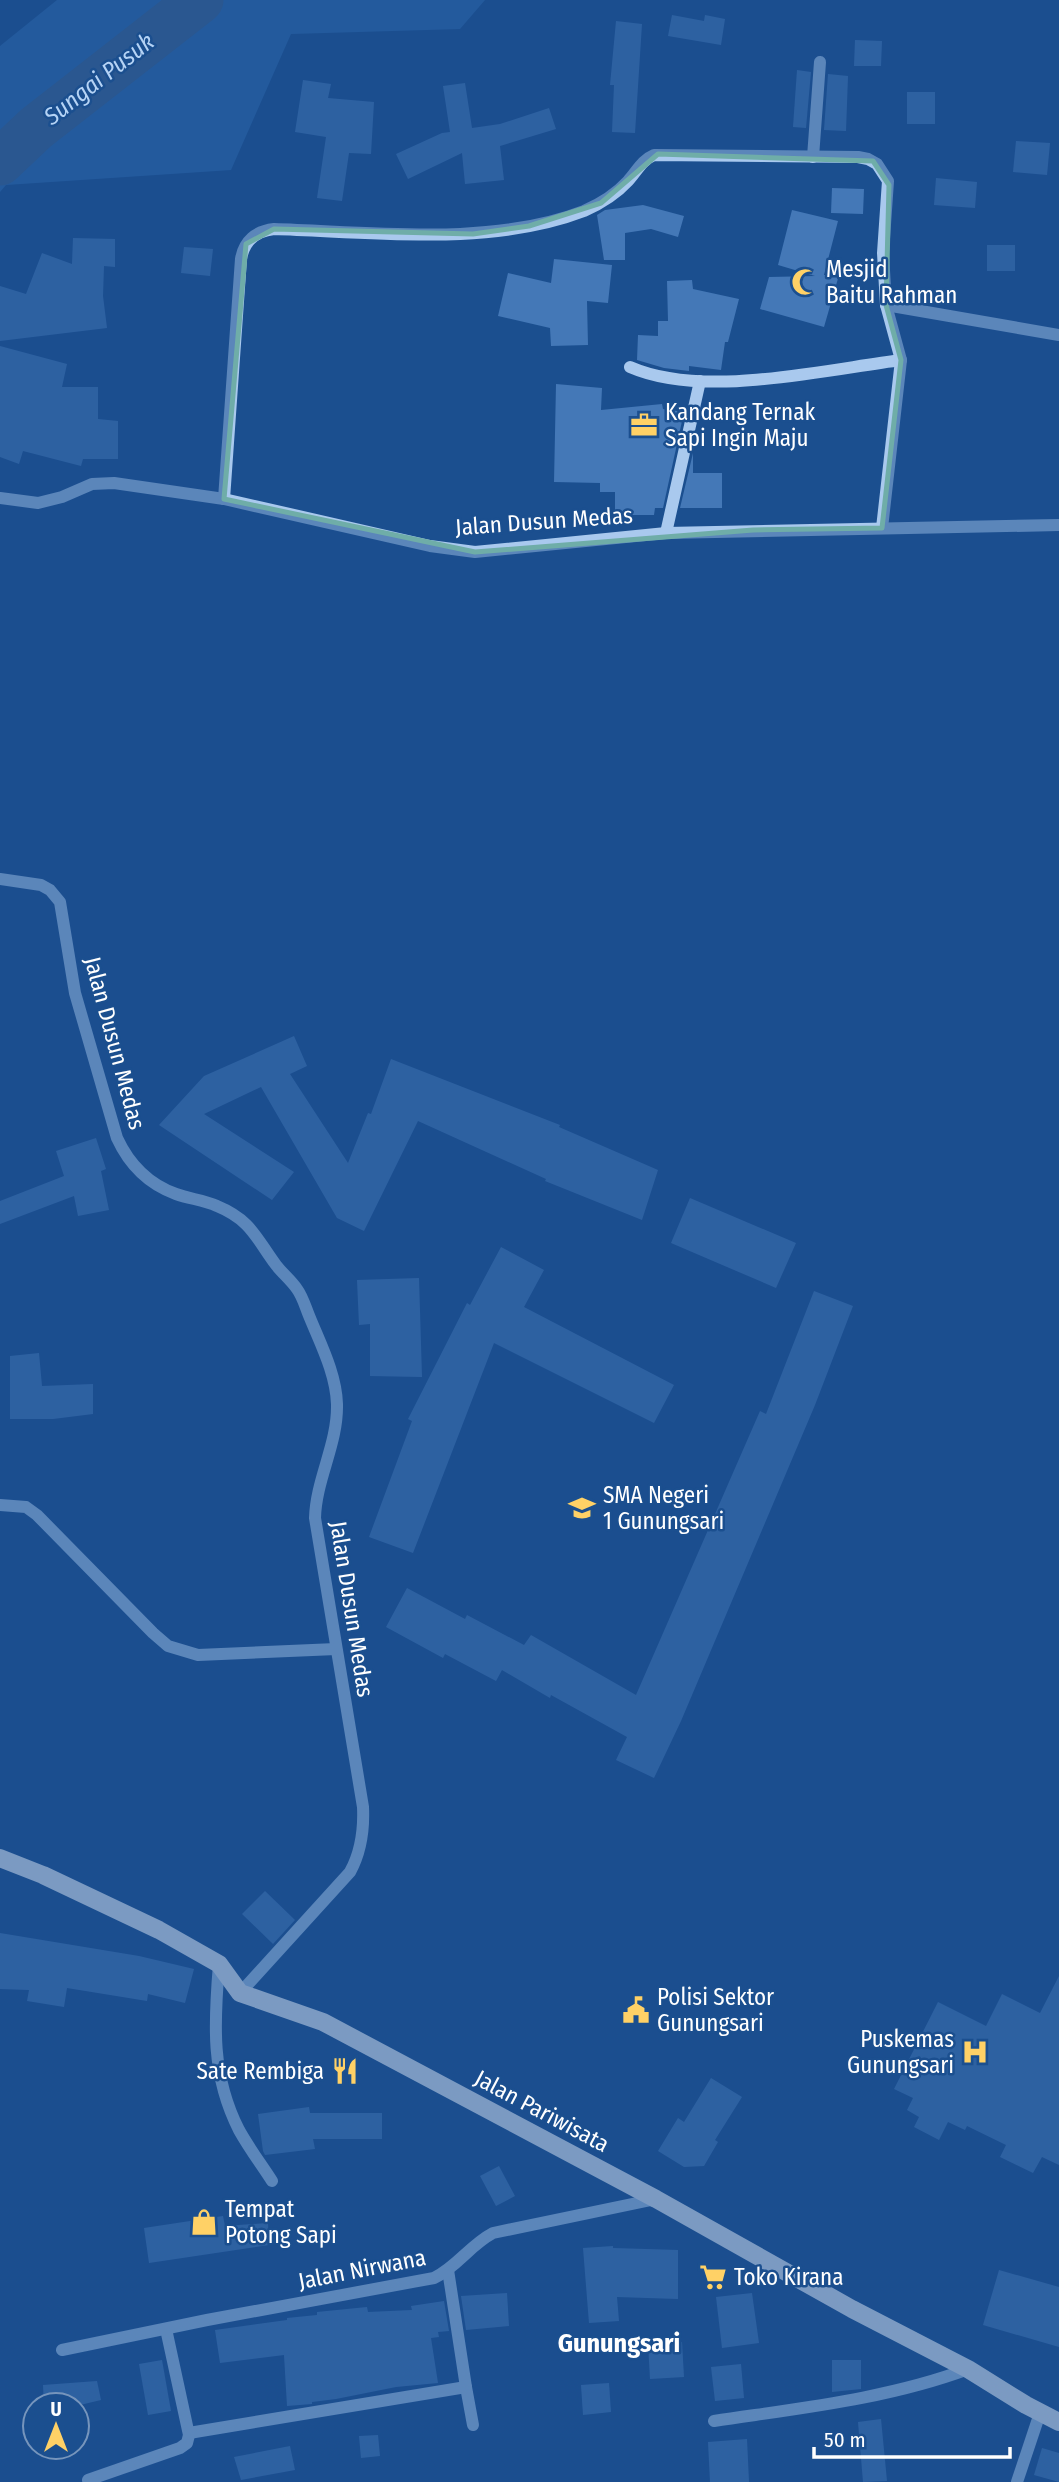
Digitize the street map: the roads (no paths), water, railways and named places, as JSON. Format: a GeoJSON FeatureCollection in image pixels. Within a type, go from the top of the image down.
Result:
{"type":"FeatureCollection","features":[{"type":"Feature","properties":{"kind":"main road"},"geometry":{"type":"LineString","coordinates":[[0,1858],[102,1901],[219,1964],[240,1993]]}},
{"type":"Feature","properties":{"kind":"main road","name":"Jalan Pariwisata"},"geometry":{"type":"LineString","coordinates":[[240,1993],[323,2022],[656,2199],[1059,2422]]}},
{"type":"Feature","properties":{"kind":"street"},"geometry":{"type":"LineString","coordinates":[[813,157],[821,62]]}},
{"type":"Feature","properties":{"kind":"street"},"geometry":{"type":"LineString","coordinates":[[224,499],[241,259],[246,244],[258,233],[274,229],[444,234],[501,231],[557,219],[601,203],[616,193],[643,162],[654,155],[868,159],[881,168],[889,186],[883,253],[886,304],[901,360],[882,528]]}},
{"type":"Feature","properties":{"kind":"street"},"geometry":{"type":"LineString","coordinates":[[886,304],[1059,335]]}},
{"type":"Feature","properties":{"kind":"street"},"geometry":{"type":"LineString","coordinates":[[630,367],[668,379],[700,381],[773,377],[901,360]]}},
{"type":"Feature","properties":{"kind":"street"},"geometry":{"type":"LineString","coordinates":[[666,533],[700,381]]}},
{"type":"Feature","properties":{"kind":"street","name":"Jalan Dusun Medas"},"geometry":{"type":"LineString","coordinates":[[0,498],[38,503],[62,497],[82,487],[103,483],[224,499],[452,550],[475,552],[666,533],[1059,525]]}},
{"type":"Feature","properties":{"kind":"street","name":"Jalan Dusun Medas"},"geometry":{"type":"LineString","coordinates":[[0,879],[41,885],[54,893],[60,902],[75,993],[117,1138],[128,1158],[152,1183],[178,1195],[221,1207],[257,1235],[276,1265],[298,1289],[326,1357],[337,1404],[333,1440],[318,1489],[315,1518],[363,1807],[363,1830],[356,1862],[350,1872],[240,1993]]}},
{"type":"Feature","properties":{"kind":"street"},"geometry":{"type":"LineString","coordinates":[[0,1505],[26,1507],[37,1515],[169,1646],[198,1655],[336,1649]]}},
{"type":"Feature","properties":{"kind":"street"},"geometry":{"type":"LineString","coordinates":[[219,1964],[214,2033],[222,2084],[240,2132],[272,2181]]}},
{"type":"Feature","properties":{"kind":"street","name":"Jalan Nirwana"},"geometry":{"type":"LineString","coordinates":[[62,2350],[425,2280],[448,2270],[472,2247],[494,2233],[656,2199]]}},
{"type":"Feature","properties":{"kind":"street"},"geometry":{"type":"LineString","coordinates":[[448,2270],[473,2425]]}},
{"type":"Feature","properties":{"kind":"street"},"geometry":{"type":"LineString","coordinates":[[88,2480],[187,2443],[189,2433],[166,2329]]}},
{"type":"Feature","properties":{"kind":"street"},"geometry":{"type":"LineString","coordinates":[[715,2421],[881,2395],[968,2370]]}},
{"type":"Feature","properties":{"kind":"street"},"geometry":{"type":"LineString","coordinates":[[189,2433],[466,2387]]}},
{"type":"Feature","properties":{"kind":"street"},"geometry":{"type":"LineString","coordinates":[[1017,2482],[1040,2413]]}},
{"type":"Feature","properties":{"kind":"waterway","name":"Sungai Pusuk"},"geometry":{"type":"LineString","coordinates":[[0,162],[36,128],[200,0]]}},
{"type":"Feature","properties":{"kind":"place","name":"Mesjid Baitu Rahman"},"geometry":{"type":"Point","coordinates":[805,282]}},
{"type":"Feature","properties":{"kind":"place","name":"Kandang Ternak Sapi Ingin Maju"},"geometry":{"type":"Point","coordinates":[644,425]}},
{"type":"Feature","properties":{"kind":"place","name":"SMA Negeri 1 Gunungsari"},"geometry":{"type":"Point","coordinates":[582,1508]}},
{"type":"Feature","properties":{"kind":"place","name":"Polisi Sektor Gunungsari"},"geometry":{"type":"Point","coordinates":[636,2010]}},
{"type":"Feature","properties":{"kind":"place","name":"Puskemas Gunungsari"},"geometry":{"type":"Point","coordinates":[975,2052]}},
{"type":"Feature","properties":{"kind":"place","name":"Sate Rembiga"},"geometry":{"type":"Point","coordinates":[345,2071]}},
{"type":"Feature","properties":{"kind":"place","name":"Tempat Potong Sapi"},"geometry":{"type":"Point","coordinates":[204,2222]}},
{"type":"Feature","properties":{"kind":"place","name":"Toko Kirana"},"geometry":{"type":"Point","coordinates":[713,2277]}},
{"type":"Feature","properties":{"kind":"district","name":"Gunungsari"},"geometry":{"type":"Point","coordinates":[619,2343]}}]}
